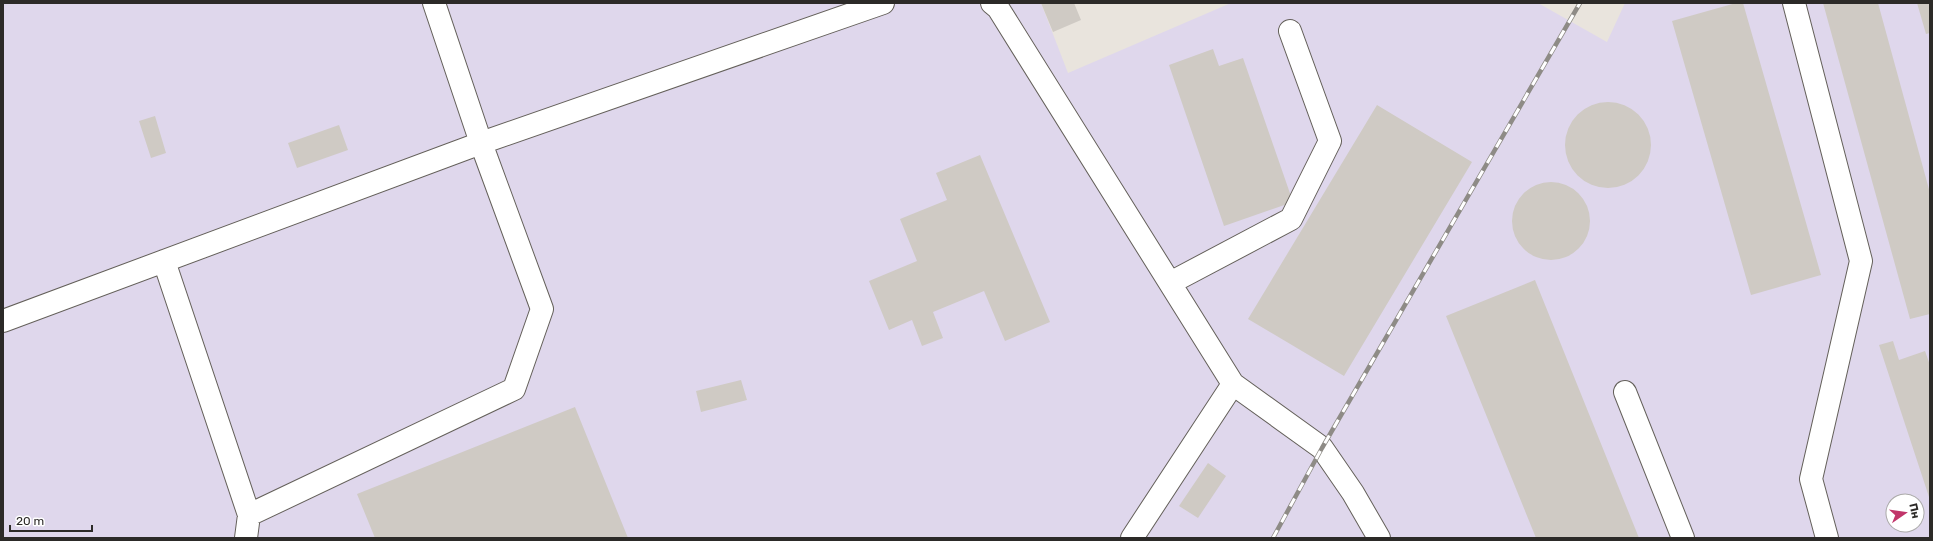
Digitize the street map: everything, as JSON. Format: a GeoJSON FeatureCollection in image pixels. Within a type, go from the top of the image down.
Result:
{"type":"FeatureCollection","features":[{"type":"Feature","properties":{"kind":"lane"},"geometry":{"type":"LineString","coordinates":[[249,515],[514,389],[542,309],[481,143],[434,3]]}},
{"type":"Feature","properties":{"kind":"lane"},"geometry":{"type":"LineString","coordinates":[[3,321],[481,143],[883,3]]}},
{"type":"Feature","properties":{"kind":"lane"},"geometry":{"type":"LineString","coordinates":[[992,3],[998,8],[1234,384],[1322,448],[1354,493],[1379,538]]}},
{"type":"Feature","properties":{"kind":"lane"},"geometry":{"type":"LineString","coordinates":[[1794,3],[1861,261],[1811,479],[1827,538]]}},
{"type":"Feature","properties":{"kind":"lane"},"geometry":{"type":"LineString","coordinates":[[1170,283],[1291,220],[1330,141],[1290,31]]}},
{"type":"Feature","properties":{"kind":"lane"},"geometry":{"type":"LineString","coordinates":[[164,261],[249,515],[246,538]]}},
{"type":"Feature","properties":{"kind":"lane"},"geometry":{"type":"LineString","coordinates":[[1132,538],[1234,384]]}},
{"type":"Feature","properties":{"kind":"lane"},"geometry":{"type":"LineString","coordinates":[[1625,392],[1683,538]]}},
{"type":"Feature","properties":{"kind":"shaded area"},"geometry":{"type":"Polygon","coordinates":[[[3,3],[1041,3],[1068,73],[1231,3],[1538,3],[1607,42],[1625,3],[1930,3],[1930,538],[3,538],[3,3]]]}},
{"type":"Feature","properties":{"kind":"building"},"geometry":{"type":"Polygon","coordinates":[[[1041,3],[1074,3],[1081,20],[1053,32],[1041,3]]]}},
{"type":"Feature","properties":{"kind":"building"},"geometry":{"type":"Polygon","coordinates":[[[1736,3],[1743,3],[1821,275],[1751,295],[1672,21],[1736,3]]]}},
{"type":"Feature","properties":{"kind":"building"},"geometry":{"type":"Polygon","coordinates":[[[1823,3],[1878,3],[1930,193],[1930,314],[1910,319],[1823,3]]]}},
{"type":"Feature","properties":{"kind":"building"},"geometry":{"type":"Polygon","coordinates":[[[1917,3],[1930,3],[1930,33],[1926,34],[1917,3]]]}},
{"type":"Feature","properties":{"kind":"building"},"geometry":{"type":"Polygon","coordinates":[[[1213,49],[1219,66],[1243,58],[1293,202],[1224,226],[1169,65],[1213,49]]]}},
{"type":"Feature","properties":{"kind":"building"},"geometry":{"type":"Polygon","coordinates":[[[1608,102],[1624,105],[1632,109],[1644,121],[1648,129],[1651,145],[1648,161],[1644,169],[1632,181],[1624,185],[1608,188],[1592,185],[1584,181],[1572,169],[1568,161],[1565,145],[1568,129],[1572,121],[1584,109],[1592,105],[1608,102]]]}},
{"type":"Feature","properties":{"kind":"building"},"geometry":{"type":"Polygon","coordinates":[[[1377,105],[1472,162],[1344,376],[1248,319],[1377,105]]]}},
{"type":"Feature","properties":{"kind":"building"},"geometry":{"type":"Polygon","coordinates":[[[155,116],[166,153],[151,158],[139,121],[155,116]]]}},
{"type":"Feature","properties":{"kind":"building"},"geometry":{"type":"Polygon","coordinates":[[[339,125],[348,150],[297,168],[288,143],[339,125]]]}},
{"type":"Feature","properties":{"kind":"building"},"geometry":{"type":"Polygon","coordinates":[[[980,155],[1050,322],[1005,341],[984,291],[933,312],[943,338],[922,346],[912,320],[889,330],[869,281],[917,261],[900,219],[947,200],[936,173],[980,155]]]}},
{"type":"Feature","properties":{"kind":"building"},"geometry":{"type":"Polygon","coordinates":[[[1551,182],[1566,185],[1579,193],[1587,206],[1590,221],[1587,236],[1579,249],[1566,257],[1551,260],[1536,257],[1523,249],[1515,236],[1512,221],[1515,206],[1523,193],[1536,185],[1551,182]]]}},
{"type":"Feature","properties":{"kind":"building"},"geometry":{"type":"Polygon","coordinates":[[[1535,280],[1639,538],[1536,538],[1446,316],[1535,280]]]}},
{"type":"Feature","properties":{"kind":"building"},"geometry":{"type":"Polygon","coordinates":[[[1893,341],[1899,360],[1925,351],[1930,365],[1930,500],[1879,345],[1893,341]]]}},
{"type":"Feature","properties":{"kind":"building"},"geometry":{"type":"Polygon","coordinates":[[[741,380],[747,400],[701,412],[696,391],[741,380]]]}},
{"type":"Feature","properties":{"kind":"building"},"geometry":{"type":"Polygon","coordinates":[[[575,407],[628,538],[375,538],[357,494],[575,407]]]}},
{"type":"Feature","properties":{"kind":"building"},"geometry":{"type":"Polygon","coordinates":[[[1208,463],[1226,476],[1198,518],[1179,506],[1208,463]]]}},
{"type":"Feature","properties":{"kind":"railway"},"geometry":{"type":"LineString","coordinates":[[1273,538],[1322,448],[1580,3]]}}]}
